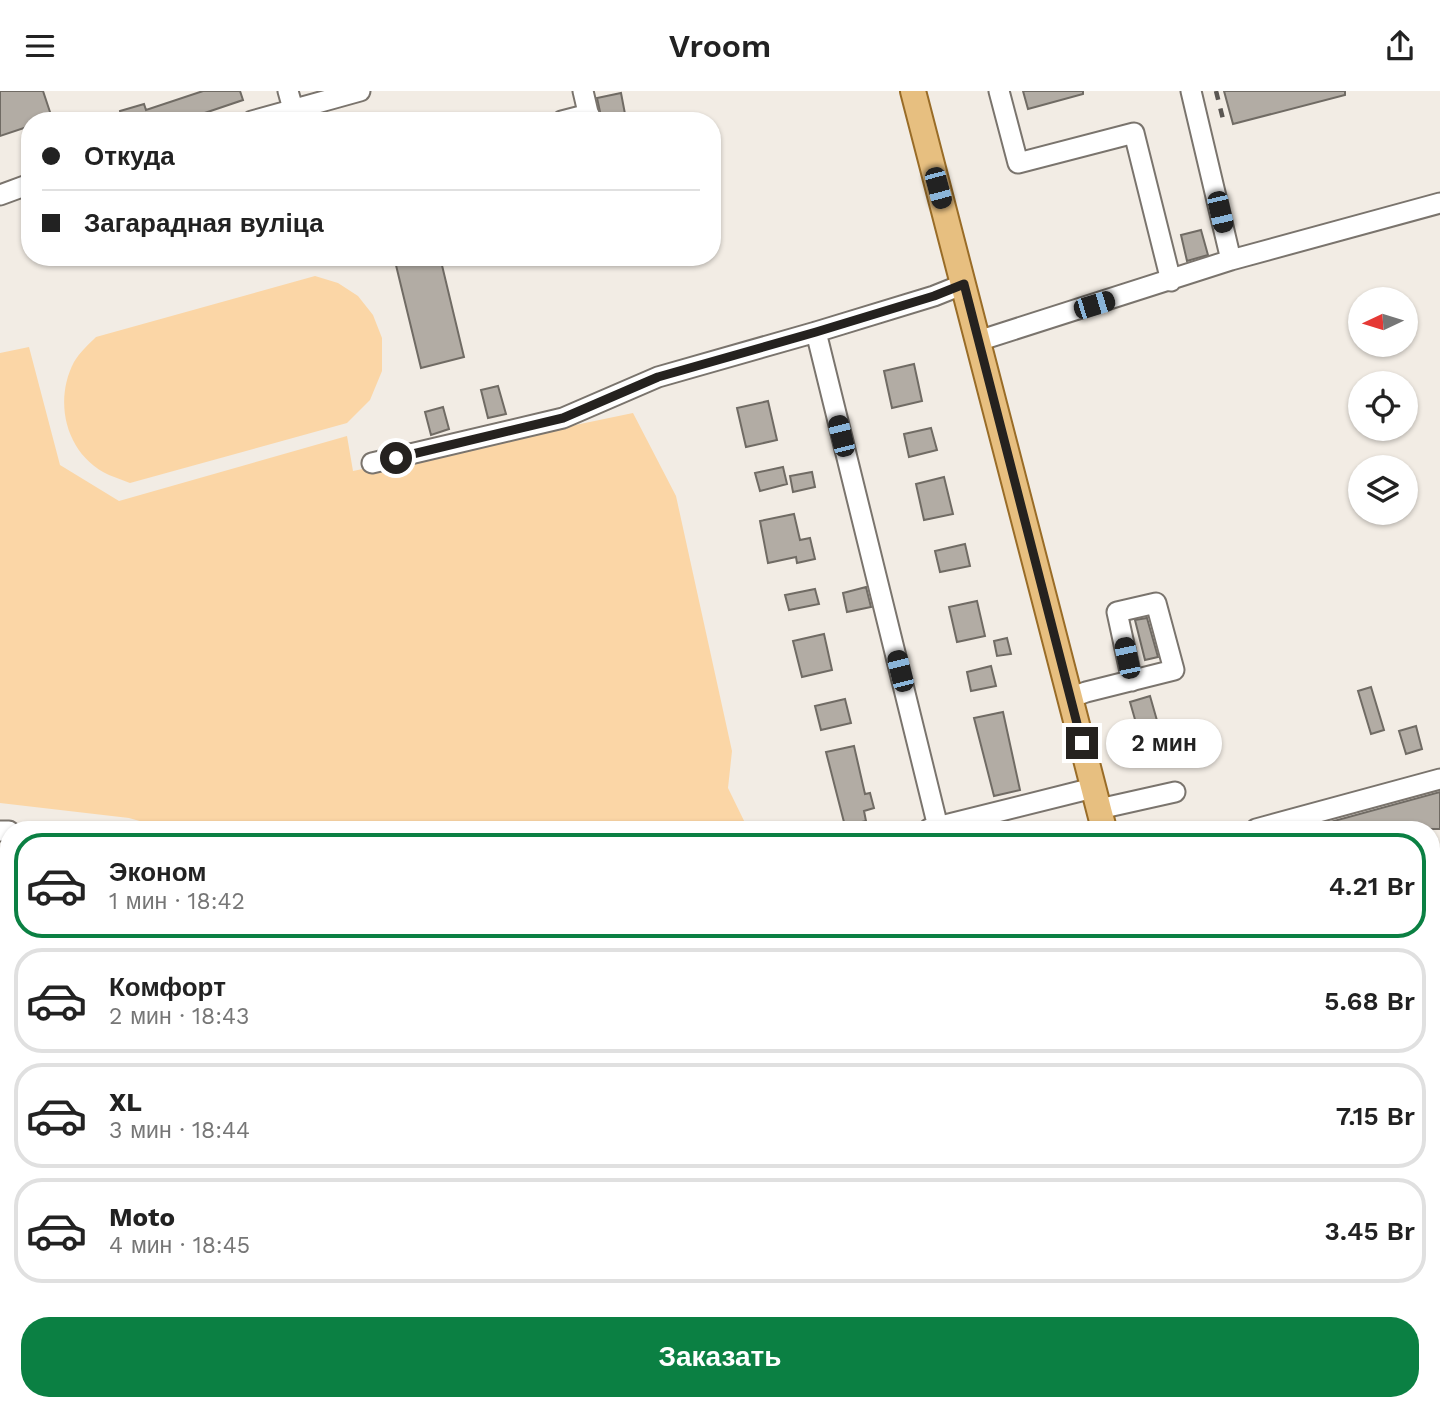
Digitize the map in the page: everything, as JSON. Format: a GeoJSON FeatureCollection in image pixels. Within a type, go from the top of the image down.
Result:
{"type":"FeatureCollection","features":[{"type":"Feature","properties":{"kind":"main road"},"geometry":{"type":"LineString","coordinates":[[913,91],[1099,809]]}},
{"type":"Feature","properties":{"kind":"street"},"geometry":{"type":"LineString","coordinates":[[268,112],[290,100],[360,91]]}},
{"type":"Feature","properties":{"kind":"street"},"geometry":{"type":"LineString","coordinates":[[583,91],[588,112]]}},
{"type":"Feature","properties":{"kind":"street"},"geometry":{"type":"LineString","coordinates":[[999,91],[1018,163],[1134,133],[1171,281]]}},
{"type":"Feature","properties":{"kind":"street"},"geometry":{"type":"LineString","coordinates":[[1191,91],[1231,260]]}},
{"type":"Feature","properties":{"kind":"street"},"geometry":{"type":"LineString","coordinates":[[0,195],[21,187]]}},
{"type":"Feature","properties":{"kind":"street"},"geometry":{"type":"LineString","coordinates":[[978,341],[1231,260],[1440,203]]}},
{"type":"Feature","properties":{"kind":"street"},"geometry":{"type":"LineString","coordinates":[[372,463],[563,418],[658,377],[816,332],[934,296],[964,284]]}},
{"type":"Feature","properties":{"kind":"street"},"geometry":{"type":"LineString","coordinates":[[816,332],[932,821]]}},
{"type":"Feature","properties":{"kind":"street"},"geometry":{"type":"LineString","coordinates":[[1070,698],[1132,681]]}},
{"type":"Feature","properties":{"kind":"street"},"geometry":{"type":"LineString","coordinates":[[1285,821],[1440,779]]}},
{"type":"Feature","properties":{"kind":"street"},"geometry":{"type":"LineString","coordinates":[[995,821],[1099,809],[1175,792]]}},
{"type":"Feature","properties":{"kind":"shaded area"},"geometry":{"type":"Polygon","coordinates":[[[315,276],[338,283],[358,296],[373,315],[382,338],[382,371],[370,400],[347,423],[130,483],[109,475],[82,455],[68,426],[65,394],[74,362],[96,337],[315,276]]]}},
{"type":"Feature","properties":{"kind":"shaded area"},"geometry":{"type":"Polygon","coordinates":[[[29,347],[60,465],[119,501],[347,436],[353,471],[633,413],[676,496],[732,751],[728,788],[744,821],[140,821],[0,803],[0,353],[29,347]]]}},
{"type":"Feature","properties":{"kind":"building"},"geometry":{"type":"Polygon","coordinates":[[[0,91],[43,91],[50,112],[21,112],[21,129],[0,136],[0,91]]]}},
{"type":"Feature","properties":{"kind":"building"},"geometry":{"type":"Polygon","coordinates":[[[203,91],[240,91],[243,100],[208,112],[120,111],[144,104],[146,110],[203,91]]]}},
{"type":"Feature","properties":{"kind":"building"},"geometry":{"type":"Polygon","coordinates":[[[1023,91],[1083,91],[1083,94],[1028,109],[1023,91]]]}},
{"type":"Feature","properties":{"kind":"building"},"geometry":{"type":"Polygon","coordinates":[[[1224,91],[1345,91],[1345,95],[1233,124],[1224,91]]]}},
{"type":"Feature","properties":{"kind":"building"},"geometry":{"type":"Polygon","coordinates":[[[621,93],[625,112],[600,112],[597,98],[621,93]]]}},
{"type":"Feature","properties":{"kind":"building"},"geometry":{"type":"Polygon","coordinates":[[[1201,230],[1208,255],[1187,261],[1181,235],[1201,230]]]}},
{"type":"Feature","properties":{"kind":"building"},"geometry":{"type":"Polygon","coordinates":[[[396,266],[442,266],[464,357],[421,368],[396,266]]]}},
{"type":"Feature","properties":{"kind":"building"},"geometry":{"type":"Polygon","coordinates":[[[914,364],[922,401],[892,408],[884,371],[914,364]]]}},
{"type":"Feature","properties":{"kind":"building"},"geometry":{"type":"Polygon","coordinates":[[[498,386],[506,414],[488,418],[481,390],[498,386]]]}},
{"type":"Feature","properties":{"kind":"building"},"geometry":{"type":"Polygon","coordinates":[[[768,401],[777,440],[746,447],[737,408],[768,401]]]}},
{"type":"Feature","properties":{"kind":"building"},"geometry":{"type":"Polygon","coordinates":[[[443,407],[449,429],[431,435],[425,412],[443,407]]]}},
{"type":"Feature","properties":{"kind":"building"},"geometry":{"type":"Polygon","coordinates":[[[931,428],[937,450],[909,457],[904,434],[931,428]]]}},
{"type":"Feature","properties":{"kind":"building"},"geometry":{"type":"Polygon","coordinates":[[[783,467],[787,484],[760,491],[755,473],[783,467]]]}},
{"type":"Feature","properties":{"kind":"building"},"geometry":{"type":"Polygon","coordinates":[[[812,472],[815,487],[793,492],[790,476],[812,472]]]}},
{"type":"Feature","properties":{"kind":"building"},"geometry":{"type":"Polygon","coordinates":[[[944,477],[953,514],[924,520],[916,484],[944,477]]]}},
{"type":"Feature","properties":{"kind":"building"},"geometry":{"type":"Polygon","coordinates":[[[794,514],[800,540],[810,538],[815,559],[797,563],[796,557],[768,563],[760,521],[794,514]]]}},
{"type":"Feature","properties":{"kind":"building"},"geometry":{"type":"Polygon","coordinates":[[[965,544],[970,566],[940,572],[935,551],[965,544]]]}},
{"type":"Feature","properties":{"kind":"building"},"geometry":{"type":"Polygon","coordinates":[[[866,587],[871,607],[847,612],[843,593],[866,587]]]}},
{"type":"Feature","properties":{"kind":"building"},"geometry":{"type":"Polygon","coordinates":[[[815,589],[819,604],[789,610],[785,595],[815,589]]]}},
{"type":"Feature","properties":{"kind":"building"},"geometry":{"type":"Polygon","coordinates":[[[977,601],[985,636],[957,642],[949,607],[977,601]]]}},
{"type":"Feature","properties":{"kind":"building"},"geometry":{"type":"Polygon","coordinates":[[[1147,618],[1158,657],[1145,660],[1135,620],[1147,618]]]}},
{"type":"Feature","properties":{"kind":"building"},"geometry":{"type":"Polygon","coordinates":[[[824,634],[832,670],[802,677],[793,641],[824,634]]]}},
{"type":"Feature","properties":{"kind":"building"},"geometry":{"type":"Polygon","coordinates":[[[1007,638],[1011,654],[997,656],[994,641],[1007,638]]]}},
{"type":"Feature","properties":{"kind":"building"},"geometry":{"type":"Polygon","coordinates":[[[991,666],[996,686],[971,691],[967,672],[991,666]]]}},
{"type":"Feature","properties":{"kind":"building"},"geometry":{"type":"Polygon","coordinates":[[[1371,687],[1384,730],[1371,734],[1358,691],[1371,687]]]}},
{"type":"Feature","properties":{"kind":"building"},"geometry":{"type":"Polygon","coordinates":[[[1150,696],[1168,759],[1148,765],[1130,702],[1150,696]]]}},
{"type":"Feature","properties":{"kind":"building"},"geometry":{"type":"Polygon","coordinates":[[[845,699],[851,723],[821,730],[815,706],[845,699]]]}},
{"type":"Feature","properties":{"kind":"building"},"geometry":{"type":"Polygon","coordinates":[[[1003,712],[1020,790],[994,796],[974,718],[1003,712]]]}},
{"type":"Feature","properties":{"kind":"building"},"geometry":{"type":"Polygon","coordinates":[[[1416,726],[1422,749],[1406,754],[1399,731],[1416,726]]]}},
{"type":"Feature","properties":{"kind":"building"},"geometry":{"type":"Polygon","coordinates":[[[854,746],[865,794],[870,793],[874,808],[864,811],[866,821],[844,821],[826,752],[854,746]]]}},
{"type":"Feature","properties":{"kind":"building"},"geometry":{"type":"Polygon","coordinates":[[[1440,792],[1440,821],[1334,821],[1440,792]]]}},
{"type":"Feature","properties":{"kind":"railway"},"geometry":{"type":"LineString","coordinates":[[1216,91],[1223,119]]}},
{"type":"Feature","properties":{"kind":"route"},"geometry":{"type":"LineString","coordinates":[[396,458],[563,418],[658,377],[816,332],[934,296],[964,284],[1082,743]]}}]}
